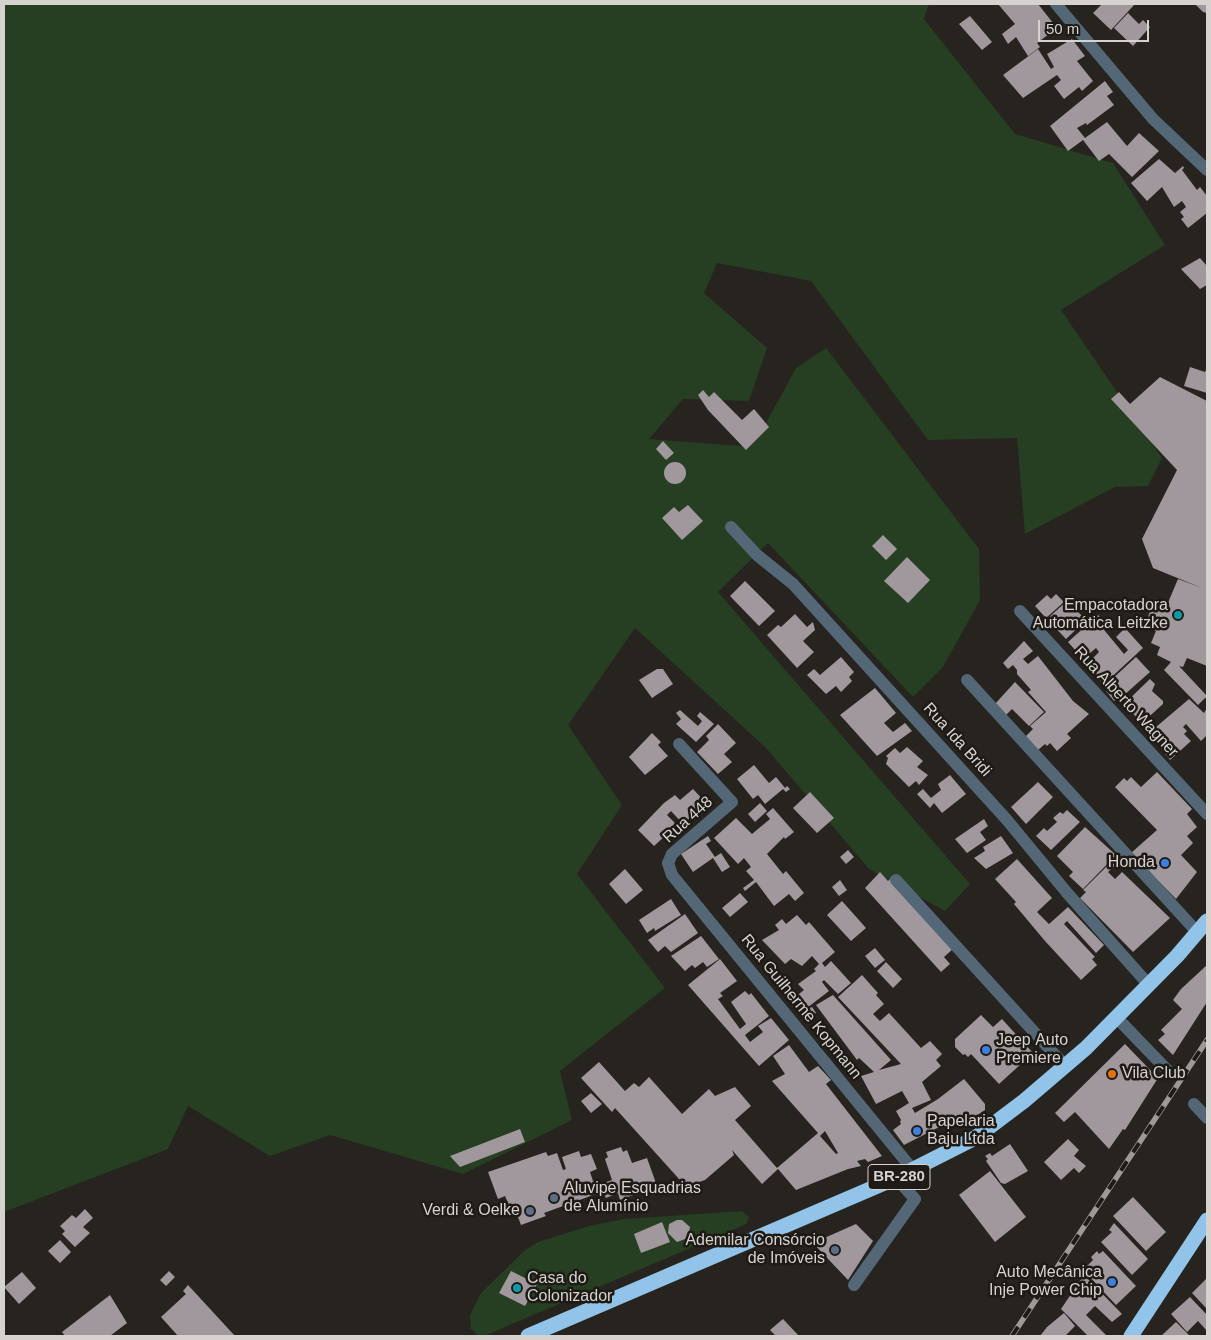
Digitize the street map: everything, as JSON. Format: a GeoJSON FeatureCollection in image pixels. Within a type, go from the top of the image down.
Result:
{"type":"FeatureCollection","features":[{"type":"Feature","properties":{"kind":"highway","name":"BR-280"},"geometry":{"type":"LineString","coordinates":[[528,1336],[896,1178],[975,1138],[1066,1067],[1149,984],[1198,933],[1207,921]]}},
{"type":"Feature","properties":{"kind":"highway"},"geometry":{"type":"LineString","coordinates":[[1131,1336],[1207,1220]]}},
{"type":"Feature","properties":{"kind":"street"},"geometry":{"type":"LineString","coordinates":[[1056,4],[1153,119],[1207,170]]}},
{"type":"Feature","properties":{"kind":"street","name":"Rua Ida Bridi"},"geometry":{"type":"LineString","coordinates":[[731,527],[757,555],[799,590],[1007,820],[1068,894],[1149,984]]}},
{"type":"Feature","properties":{"kind":"street","name":"Rua Alberto Wagner"},"geometry":{"type":"LineString","coordinates":[[1020,611],[1207,814]]}},
{"type":"Feature","properties":{"kind":"street"},"geometry":{"type":"LineString","coordinates":[[968,680],[1198,933]]}},
{"type":"Feature","properties":{"kind":"street","name":"Rua 448"},"geometry":{"type":"LineString","coordinates":[[668,863],[672,854],[732,802],[679,744]]}},
{"type":"Feature","properties":{"kind":"street","name":"Rua Guilherme Kopmann"},"geometry":{"type":"LineString","coordinates":[[668,863],[672,875],[913,1170]]}},
{"type":"Feature","properties":{"kind":"street"},"geometry":{"type":"LineString","coordinates":[[896,880],[1066,1067]]}},
{"type":"Feature","properties":{"kind":"street"},"geometry":{"type":"LineString","coordinates":[[1116,1018],[1170,1073]]}},
{"type":"Feature","properties":{"kind":"street"},"geometry":{"type":"LineString","coordinates":[[1194,1104],[1207,1118]]}},
{"type":"Feature","properties":{"kind":"street"},"geometry":{"type":"LineString","coordinates":[[854,1285],[915,1199],[896,1178]]}},
{"type":"Feature","properties":{"kind":"green space"},"geometry":{"type":"Polygon","coordinates":[[[4,4],[929,4],[924,19],[1015,134],[1113,163],[1165,245],[1061,310],[1162,458],[1148,486],[1115,487],[1025,534],[1017,438],[928,440],[811,281],[717,263],[704,293],[767,348],[749,401],[683,399],[649,439],[742,446],[765,425],[796,368],[826,348],[979,549],[980,600],[943,667],[913,697],[768,543],[718,592],[970,884],[945,911],[869,869],[766,748],[635,628],[568,725],[622,805],[577,874],[665,988],[560,1071],[572,1120],[463,1174],[330,1135],[270,1156],[188,1106],[168,1149],[4,1212],[4,4]]]}},
{"type":"Feature","properties":{"kind":"green space"},"geometry":{"type":"Polygon","coordinates":[[[742,1211],[749,1217],[747,1223],[742,1226],[484,1336],[479,1336],[471,1329],[470,1315],[481,1293],[525,1250],[538,1242],[589,1226],[624,1219],[742,1211]]]}},
{"type":"Feature","properties":{"kind":"building"},"geometry":{"type":"Polygon","coordinates":[[[998,4],[1038,4],[1057,28],[1037,43],[1040,47],[1028,56],[1016,37],[1008,44],[1002,34],[1015,24],[998,4]]]}},
{"type":"Feature","properties":{"kind":"building"},"geometry":{"type":"Polygon","coordinates":[[[1102,4],[1135,4],[1111,30],[1093,13],[1102,4]]]}},
{"type":"Feature","properties":{"kind":"building"},"geometry":{"type":"Polygon","coordinates":[[[1195,4],[1207,4],[1207,13],[1203,12],[1195,4]]]}},
{"type":"Feature","properties":{"kind":"building"},"geometry":{"type":"Polygon","coordinates":[[[1128,13],[1139,24],[1143,20],[1150,27],[1133,46],[1114,28],[1128,13]]]}},
{"type":"Feature","properties":{"kind":"building"},"geometry":{"type":"Polygon","coordinates":[[[970,16],[992,42],[982,50],[959,24],[970,16]]]}},
{"type":"Feature","properties":{"kind":"building"},"geometry":{"type":"Polygon","coordinates":[[[1072,39],[1085,56],[1077,61],[1093,81],[1082,91],[1079,87],[1064,99],[1054,86],[1061,80],[1057,75],[1023,98],[1003,75],[1038,49],[1051,69],[1054,67],[1047,54],[1072,39]]]}},
{"type":"Feature","properties":{"kind":"building"},"geometry":{"type":"Polygon","coordinates":[[[1105,81],[1113,92],[1107,96],[1114,105],[1087,125],[1086,123],[1077,128],[1085,138],[1107,122],[1127,146],[1139,133],[1159,151],[1132,177],[1109,154],[1099,161],[1083,140],[1068,151],[1050,126],[1105,81]]]}},
{"type":"Feature","properties":{"kind":"building"},"geometry":{"type":"Polygon","coordinates":[[[1159,159],[1175,173],[1183,166],[1182,170],[1197,190],[1200,187],[1207,196],[1207,213],[1188,228],[1181,219],[1184,217],[1180,212],[1186,207],[1182,201],[1174,207],[1162,187],[1147,201],[1131,183],[1159,159]]]}},
{"type":"Feature","properties":{"kind":"building"},"geometry":{"type":"Polygon","coordinates":[[[1200,258],[1207,266],[1207,285],[1200,289],[1181,269],[1200,258]]]}},
{"type":"Feature","properties":{"kind":"building"},"geometry":{"type":"Polygon","coordinates":[[[1190,367],[1205,372],[1207,368],[1207,393],[1184,386],[1190,367]]]}},
{"type":"Feature","properties":{"kind":"building"},"geometry":{"type":"Polygon","coordinates":[[[1160,377],[1207,401],[1207,666],[1187,658],[1183,667],[1179,666],[1207,696],[1207,699],[1205,698],[1198,705],[1164,670],[1171,662],[1157,655],[1160,647],[1151,643],[1156,631],[1145,625],[1155,598],[1167,605],[1178,579],[1202,588],[1153,568],[1142,539],[1177,470],[1111,399],[1119,392],[1130,404],[1160,377]]]}},
{"type":"Feature","properties":{"kind":"building"},"geometry":{"type":"Polygon","coordinates":[[[703,390],[709,397],[714,392],[742,420],[754,409],[769,427],[746,450],[708,410],[698,395],[703,390]]]}},
{"type":"Feature","properties":{"kind":"building"},"geometry":{"type":"Polygon","coordinates":[[[663,441],[674,453],[666,460],[656,449],[663,441]]]}},
{"type":"Feature","properties":{"kind":"building"},"geometry":{"type":"Polygon","coordinates":[[[671,462],[679,462],[686,469],[686,477],[679,484],[671,484],[664,477],[664,469],[671,462]]]}},
{"type":"Feature","properties":{"kind":"building"},"geometry":{"type":"Polygon","coordinates":[[[688,505],[703,521],[682,540],[662,518],[674,507],[679,512],[688,505]]]}},
{"type":"Feature","properties":{"kind":"building"},"geometry":{"type":"Polygon","coordinates":[[[883,535],[897,549],[886,560],[872,546],[883,535]]]}},
{"type":"Feature","properties":{"kind":"building"},"geometry":{"type":"Polygon","coordinates":[[[907,557],[930,580],[908,603],[884,581],[907,557]]]}},
{"type":"Feature","properties":{"kind":"building"},"geometry":{"type":"Polygon","coordinates":[[[745,581],[775,611],[759,626],[730,596],[745,581]]]}},
{"type":"Feature","properties":{"kind":"building"},"geometry":{"type":"Polygon","coordinates":[[[1056,594],[1064,602],[1046,618],[1035,606],[1047,595],[1051,599],[1056,594]]]}},
{"type":"Feature","properties":{"kind":"building"},"geometry":{"type":"Polygon","coordinates":[[[1067,601],[1086,620],[1066,639],[1047,619],[1067,601]]]}},
{"type":"Feature","properties":{"kind":"building"},"geometry":{"type":"Polygon","coordinates":[[[795,614],[807,627],[813,622],[815,630],[803,641],[814,652],[797,668],[767,635],[778,625],[781,627],[795,614]]]}},
{"type":"Feature","properties":{"kind":"building"},"geometry":{"type":"Polygon","coordinates":[[[1098,615],[1103,620],[1100,625],[1124,654],[1128,650],[1116,637],[1125,628],[1143,648],[1104,684],[1086,665],[1099,652],[1096,648],[1083,659],[1068,642],[1098,615]]]}},
{"type":"Feature","properties":{"kind":"building"},"geometry":{"type":"Polygon","coordinates":[[[1024,641],[1033,651],[1023,659],[1028,664],[1038,656],[1073,701],[1089,714],[1067,734],[1071,738],[1057,751],[1050,743],[1047,746],[1045,744],[1038,750],[1025,737],[1033,729],[1030,726],[1046,712],[1028,692],[1031,690],[1017,674],[1017,670],[1013,665],[1008,669],[1003,663],[1024,641]]]}},
{"type":"Feature","properties":{"kind":"building"},"geometry":{"type":"Polygon","coordinates":[[[841,657],[854,672],[849,677],[852,681],[841,692],[836,686],[826,694],[807,675],[814,669],[820,675],[841,657]]]}},
{"type":"Feature","properties":{"kind":"building"},"geometry":{"type":"Polygon","coordinates":[[[1136,657],[1150,672],[1123,696],[1122,694],[1114,701],[1106,691],[1112,686],[1110,681],[1136,657]]]}},
{"type":"Feature","properties":{"kind":"building"},"geometry":{"type":"Polygon","coordinates":[[[657,669],[663,669],[673,684],[652,698],[639,680],[657,669]]]}},
{"type":"Feature","properties":{"kind":"building"},"geometry":{"type":"Polygon","coordinates":[[[1150,679],[1155,684],[1152,691],[1163,701],[1163,704],[1142,723],[1124,704],[1150,679]]]}},
{"type":"Feature","properties":{"kind":"building"},"geometry":{"type":"Polygon","coordinates":[[[1015,682],[1044,712],[1029,726],[1012,709],[1006,715],[995,704],[1015,682]]]}},
{"type":"Feature","properties":{"kind":"building"},"geometry":{"type":"Polygon","coordinates":[[[875,688],[896,713],[884,723],[893,732],[905,723],[912,731],[877,756],[840,715],[875,688]]]}},
{"type":"Feature","properties":{"kind":"building"},"geometry":{"type":"Polygon","coordinates":[[[1189,699],[1204,713],[1207,708],[1207,735],[1201,741],[1186,724],[1183,727],[1187,731],[1184,734],[1191,741],[1170,760],[1149,733],[1189,699]]]}},
{"type":"Feature","properties":{"kind":"building"},"geometry":{"type":"Polygon","coordinates":[[[680,710],[698,726],[702,721],[697,716],[700,712],[714,724],[696,742],[676,724],[681,719],[676,713],[680,710]]]}},
{"type":"Feature","properties":{"kind":"building"},"geometry":{"type":"Polygon","coordinates":[[[718,724],[736,743],[724,754],[732,762],[718,774],[697,752],[709,740],[706,736],[718,724]]]}},
{"type":"Feature","properties":{"kind":"building"},"geometry":{"type":"Polygon","coordinates":[[[652,733],[661,742],[658,745],[668,756],[645,775],[629,757],[652,733]]]}},
{"type":"Feature","properties":{"kind":"building"},"geometry":{"type":"Polygon","coordinates":[[[907,747],[923,761],[917,767],[928,775],[919,785],[916,781],[909,787],[886,764],[888,758],[886,756],[895,748],[900,753],[907,747]]]}},
{"type":"Feature","properties":{"kind":"building"},"geometry":{"type":"Polygon","coordinates":[[[754,765],[769,783],[776,777],[785,788],[787,786],[790,789],[786,792],[783,789],[765,804],[758,795],[753,799],[737,779],[754,765]]]}},
{"type":"Feature","properties":{"kind":"building"},"geometry":{"type":"Polygon","coordinates":[[[1157,772],[1192,809],[1187,814],[1197,827],[1187,836],[1193,843],[1181,855],[1197,872],[1176,899],[1131,853],[1157,830],[1115,787],[1124,778],[1127,781],[1131,777],[1141,787],[1157,772]]]}},
{"type":"Feature","properties":{"kind":"building"},"geometry":{"type":"Polygon","coordinates":[[[950,775],[966,794],[942,813],[934,803],[930,808],[917,794],[923,789],[931,798],[941,790],[938,784],[950,775]]]}},
{"type":"Feature","properties":{"kind":"building"},"geometry":{"type":"Polygon","coordinates":[[[1038,782],[1053,797],[1026,824],[1011,807],[1038,782]]]}},
{"type":"Feature","properties":{"kind":"building"},"geometry":{"type":"Polygon","coordinates":[[[693,789],[707,804],[683,824],[671,811],[667,815],[677,825],[654,846],[638,830],[664,803],[675,795],[680,800],[693,789]]]}},
{"type":"Feature","properties":{"kind":"building"},"geometry":{"type":"Polygon","coordinates":[[[810,792],[834,818],[817,833],[793,808],[810,792]]]}},
{"type":"Feature","properties":{"kind":"building"},"geometry":{"type":"Polygon","coordinates":[[[760,803],[767,811],[755,822],[748,814],[760,803]]]}},
{"type":"Feature","properties":{"kind":"building"},"geometry":{"type":"Polygon","coordinates":[[[773,808],[794,832],[785,839],[784,837],[767,854],[783,874],[786,871],[804,893],[795,901],[789,894],[774,906],[756,882],[745,891],[743,888],[754,880],[746,871],[751,867],[744,858],[738,864],[714,838],[736,818],[752,834],[770,819],[766,814],[773,808]]]}},
{"type":"Feature","properties":{"kind":"building"},"geometry":{"type":"Polygon","coordinates":[[[1067,810],[1080,822],[1051,850],[1036,836],[1044,828],[1047,831],[1057,822],[1053,818],[1060,812],[1063,814],[1067,810]]]}},
{"type":"Feature","properties":{"kind":"building"},"geometry":{"type":"Polygon","coordinates":[[[984,819],[988,826],[980,832],[986,840],[967,853],[955,839],[984,819]]]}},
{"type":"Feature","properties":{"kind":"building"},"geometry":{"type":"Polygon","coordinates":[[[1085,827],[1116,855],[1083,889],[1069,876],[1073,872],[1057,856],[1085,827]]]}},
{"type":"Feature","properties":{"kind":"building"},"geometry":{"type":"Polygon","coordinates":[[[708,836],[711,841],[706,844],[715,857],[721,853],[730,867],[722,872],[713,858],[693,872],[681,854],[708,836]]]}},
{"type":"Feature","properties":{"kind":"building"},"geometry":{"type":"Polygon","coordinates":[[[1001,836],[1013,853],[986,869],[974,858],[985,851],[983,847],[1001,836]]]}},
{"type":"Feature","properties":{"kind":"building"},"geometry":{"type":"Polygon","coordinates":[[[848,850],[854,857],[846,864],[840,857],[848,850]]]}},
{"type":"Feature","properties":{"kind":"building"},"geometry":{"type":"Polygon","coordinates":[[[1017,859],[1052,898],[1037,912],[1049,924],[1068,907],[1104,945],[1096,953],[1067,921],[1064,924],[1095,957],[1092,959],[1097,965],[1081,980],[1045,941],[1014,904],[1016,902],[995,879],[1017,859]]]}},
{"type":"Feature","properties":{"kind":"building"},"geometry":{"type":"Polygon","coordinates":[[[1114,859],[1118,862],[1108,872],[1115,879],[1122,872],[1170,918],[1133,952],[1080,898],[1086,892],[1083,890],[1114,859]]]}},
{"type":"Feature","properties":{"kind":"building"},"geometry":{"type":"Polygon","coordinates":[[[625,869],[643,890],[626,904],[609,884],[625,869]]]}},
{"type":"Feature","properties":{"kind":"building"},"geometry":{"type":"Polygon","coordinates":[[[880,872],[888,881],[891,878],[954,948],[944,957],[950,964],[941,972],[865,888],[880,872]]]}},
{"type":"Feature","properties":{"kind":"building"},"geometry":{"type":"Polygon","coordinates":[[[840,880],[847,890],[839,896],[832,887],[840,880]]]}},
{"type":"Feature","properties":{"kind":"building"},"geometry":{"type":"Polygon","coordinates":[[[740,893],[748,902],[730,917],[722,908],[740,893]]]}},
{"type":"Feature","properties":{"kind":"building"},"geometry":{"type":"Polygon","coordinates":[[[671,899],[681,915],[655,931],[654,928],[647,933],[639,920],[671,899]]]}},
{"type":"Feature","properties":{"kind":"building"},"geometry":{"type":"Polygon","coordinates":[[[842,901],[866,928],[851,941],[827,915],[842,901]]]}},
{"type":"Feature","properties":{"kind":"building"},"geometry":{"type":"Polygon","coordinates":[[[685,914],[698,933],[671,952],[665,946],[658,952],[648,940],[685,914]]]}},
{"type":"Feature","properties":{"kind":"building"},"geometry":{"type":"Polygon","coordinates":[[[797,915],[806,925],[809,922],[835,952],[822,963],[825,967],[831,961],[851,983],[838,994],[824,980],[822,982],[829,991],[799,1014],[789,1002],[804,990],[798,984],[816,971],[814,969],[819,964],[812,956],[802,966],[791,959],[785,964],[762,940],[779,930],[775,925],[782,919],[786,924],[797,915]]]}},
{"type":"Feature","properties":{"kind":"building"},"geometry":{"type":"Polygon","coordinates":[[[701,936],[719,959],[707,967],[703,962],[695,968],[692,965],[685,971],[671,956],[701,936]]]}},
{"type":"Feature","properties":{"kind":"building"},"geometry":{"type":"Polygon","coordinates":[[[875,948],[885,960],[875,968],[865,956],[875,948]]]}},
{"type":"Feature","properties":{"kind":"building"},"geometry":{"type":"Polygon","coordinates":[[[720,959],[737,981],[720,993],[723,996],[718,999],[740,1029],[746,1024],[731,1002],[745,991],[749,995],[751,993],[769,1016],[745,1035],[750,1042],[763,1032],[758,1026],[771,1018],[789,1040],[759,1066],[688,985],[720,959]]]}},
{"type":"Feature","properties":{"kind":"building"},"geometry":{"type":"Polygon","coordinates":[[[886,962],[902,979],[893,988],[877,971],[886,962]]]}},
{"type":"Feature","properties":{"kind":"building"},"geometry":{"type":"Polygon","coordinates":[[[1207,965],[1207,1002],[1173,1055],[1158,1040],[1165,1034],[1161,1030],[1182,1009],[1173,1000],[1181,989],[1207,965]]]}},
{"type":"Feature","properties":{"kind":"building"},"geometry":{"type":"Polygon","coordinates":[[[862,975],[878,993],[876,995],[884,1004],[873,1014],[880,1021],[889,1013],[921,1048],[930,1041],[942,1054],[936,1060],[941,1066],[922,1082],[931,1100],[912,1108],[915,1113],[938,1099],[964,1079],[985,1104],[985,1110],[961,1126],[955,1119],[904,1145],[893,1130],[901,1124],[896,1111],[909,1103],[902,1091],[876,1104],[861,1076],[874,1072],[859,1058],[857,1060],[816,1005],[833,995],[891,1060],[879,1070],[901,1064],[838,997],[862,975]]]}},
{"type":"Feature","properties":{"kind":"building"},"geometry":{"type":"Polygon","coordinates":[[[812,1007],[816,1013],[808,1018],[804,1011],[812,1007]]]}},
{"type":"Feature","properties":{"kind":"building","name":"Jeep Auto Premiere"},"geometry":{"type":"Polygon","coordinates":[[[981,1015],[993,1027],[1002,1019],[1033,1053],[999,1084],[971,1054],[968,1057],[965,1054],[963,1055],[955,1047],[955,1039],[981,1015]]]}},
{"type":"Feature","properties":{"kind":"building"},"geometry":{"type":"Polygon","coordinates":[[[1125,1044],[1158,1078],[1125,1130],[1123,1129],[1109,1149],[1075,1112],[1064,1122],[1055,1113],[1125,1044]]]}},
{"type":"Feature","properties":{"kind":"building"},"geometry":{"type":"Polygon","coordinates":[[[789,1045],[809,1072],[818,1066],[831,1080],[826,1084],[882,1156],[868,1162],[865,1159],[857,1161],[861,1166],[848,1169],[796,1190],[778,1169],[762,1184],[732,1150],[734,1155],[705,1180],[696,1183],[689,1190],[615,1108],[612,1112],[581,1078],[599,1062],[625,1091],[634,1083],[639,1087],[649,1077],[682,1114],[709,1089],[715,1096],[735,1087],[751,1106],[735,1120],[777,1168],[818,1133],[772,1081],[785,1074],[773,1056],[789,1045]],[[825,1131],[820,1136],[836,1154],[838,1153],[825,1131]]]}},
{"type":"Feature","properties":{"kind":"building"},"geometry":{"type":"Polygon","coordinates":[[[591,1093],[602,1104],[591,1113],[581,1101],[591,1093]]]}},
{"type":"Feature","properties":{"kind":"building"},"geometry":{"type":"Polygon","coordinates":[[[520,1129],[525,1142],[460,1167],[450,1156],[520,1129]]]}},
{"type":"Feature","properties":{"kind":"building"},"geometry":{"type":"Polygon","coordinates":[[[1068,1139],[1079,1150],[1074,1156],[1086,1166],[1079,1173],[1074,1168],[1061,1180],[1044,1162],[1068,1139]]]}},
{"type":"Feature","properties":{"kind":"building"},"geometry":{"type":"Polygon","coordinates":[[[1010,1144],[1028,1171],[1005,1184],[1001,1183],[986,1161],[988,1159],[985,1156],[990,1153],[992,1156],[1010,1144]]]}},
{"type":"Feature","properties":{"kind":"building"},"geometry":{"type":"Polygon","coordinates":[[[621,1147],[623,1152],[627,1150],[632,1163],[647,1158],[657,1186],[620,1200],[618,1193],[606,1198],[604,1193],[597,1196],[596,1194],[544,1213],[546,1216],[521,1225],[513,1204],[509,1205],[505,1196],[498,1199],[488,1172],[546,1152],[548,1156],[557,1153],[563,1170],[566,1169],[562,1157],[579,1151],[581,1157],[591,1154],[597,1169],[590,1172],[593,1181],[599,1179],[601,1184],[612,1180],[605,1159],[608,1157],[606,1152],[621,1147]]]}},
{"type":"Feature","properties":{"kind":"building"},"geometry":{"type":"Polygon","coordinates":[[[990,1171],[1026,1217],[995,1242],[959,1195],[990,1171]]]}},
{"type":"Feature","properties":{"kind":"building"},"geometry":{"type":"Polygon","coordinates":[[[1133,1197],[1166,1232],[1146,1251],[1113,1216],[1133,1197]]]}},
{"type":"Feature","properties":{"kind":"building"},"geometry":{"type":"Polygon","coordinates":[[[85,1209],[93,1218],[83,1227],[90,1233],[75,1247],[62,1234],[65,1231],[60,1226],[72,1215],[76,1218],[85,1209]]]}},
{"type":"Feature","properties":{"kind":"building"},"geometry":{"type":"Polygon","coordinates":[[[682,1220],[690,1227],[688,1238],[677,1242],[668,1233],[669,1224],[682,1220]]]}},
{"type":"Feature","properties":{"kind":"building"},"geometry":{"type":"Polygon","coordinates":[[[662,1222],[670,1242],[641,1253],[634,1234],[662,1222]]]}},
{"type":"Feature","properties":{"kind":"building"},"geometry":{"type":"Polygon","coordinates":[[[1114,1223],[1148,1259],[1132,1275],[1101,1242],[1112,1232],[1109,1230],[1114,1223]]]}},
{"type":"Feature","properties":{"kind":"building"},"geometry":{"type":"Polygon","coordinates":[[[856,1224],[873,1241],[848,1280],[813,1243],[856,1224]]]}},
{"type":"Feature","properties":{"kind":"building"},"geometry":{"type":"Polygon","coordinates":[[[60,1240],[71,1252],[60,1263],[48,1251],[60,1240]]]}},
{"type":"Feature","properties":{"kind":"building"},"geometry":{"type":"Polygon","coordinates":[[[1097,1251],[1099,1254],[1103,1251],[1136,1286],[1116,1305],[1083,1270],[1093,1260],[1091,1257],[1097,1251]]]}},
{"type":"Feature","properties":{"kind":"building"},"geometry":{"type":"Polygon","coordinates":[[[169,1271],[175,1277],[166,1286],[160,1280],[169,1271]]]}},
{"type":"Feature","properties":{"kind":"building","name":"Casa do Colonizador"},"geometry":{"type":"Polygon","coordinates":[[[511,1271],[537,1284],[525,1306],[499,1293],[511,1271]]]}},
{"type":"Feature","properties":{"kind":"building"},"geometry":{"type":"Polygon","coordinates":[[[22,1272],[36,1288],[19,1304],[4,1287],[22,1272]]]}},
{"type":"Feature","properties":{"kind":"building"},"geometry":{"type":"Polygon","coordinates":[[[1084,1275],[1122,1314],[1112,1322],[1095,1306],[1086,1315],[1107,1336],[1088,1336],[1061,1309],[1084,1275]]]}},
{"type":"Feature","properties":{"kind":"building"},"geometry":{"type":"Polygon","coordinates":[[[1207,1278],[1207,1309],[1192,1293],[1207,1278]]]}},
{"type":"Feature","properties":{"kind":"building"},"geometry":{"type":"Polygon","coordinates":[[[188,1285],[235,1336],[178,1336],[161,1317],[186,1294],[183,1291],[188,1285]]]}},
{"type":"Feature","properties":{"kind":"building"},"geometry":{"type":"Polygon","coordinates":[[[110,1295],[127,1323],[110,1336],[65,1336],[62,1332],[110,1295]]]}},
{"type":"Feature","properties":{"kind":"building"},"geometry":{"type":"Polygon","coordinates":[[[1190,1297],[1207,1315],[1207,1331],[1198,1321],[1187,1332],[1171,1314],[1190,1297]]]}},
{"type":"Feature","properties":{"kind":"building"},"geometry":{"type":"Polygon","coordinates":[[[1064,1313],[1075,1326],[1065,1336],[1040,1336],[1047,1327],[1064,1313]]]}},
{"type":"Feature","properties":{"kind":"building"},"geometry":{"type":"Polygon","coordinates":[[[783,1319],[799,1336],[776,1336],[770,1330],[783,1319]]]}},
{"type":"Feature","properties":{"kind":"building"},"geometry":{"type":"Polygon","coordinates":[[[1176,1322],[1190,1336],[1161,1336],[1176,1322]]]}},
{"type":"Feature","properties":{"kind":"railway"},"geometry":{"type":"LineString","coordinates":[[1012,1336],[1207,1040]]}},
{"type":"Feature","properties":{"kind":"place","name":"Empacotadora Automática Leitzke"},"geometry":{"type":"Point","coordinates":[1178,615]}},
{"type":"Feature","properties":{"kind":"place","name":"Honda"},"geometry":{"type":"Point","coordinates":[1165,863]}},
{"type":"Feature","properties":{"kind":"place","name":"Jeep Auto Premiere"},"geometry":{"type":"Point","coordinates":[986,1050]}},
{"type":"Feature","properties":{"kind":"place","name":"Vila Club"},"geometry":{"type":"Point","coordinates":[1112,1074]}},
{"type":"Feature","properties":{"kind":"place","name":"Papelaria Baju Ltda"},"geometry":{"type":"Point","coordinates":[917,1131]}},
{"type":"Feature","properties":{"kind":"place","name":"Aluvipe Esquadrias de Alumínio"},"geometry":{"type":"Point","coordinates":[554,1198]}},
{"type":"Feature","properties":{"kind":"place","name":"Verdi & Oelke"},"geometry":{"type":"Point","coordinates":[530,1211]}},
{"type":"Feature","properties":{"kind":"place","name":"Ademilar Consórcio de Imóveis"},"geometry":{"type":"Point","coordinates":[835,1250]}},
{"type":"Feature","properties":{"kind":"place","name":"Auto Mecânica Inje Power Chip"},"geometry":{"type":"Point","coordinates":[1112,1282]}},
{"type":"Feature","properties":{"kind":"place","name":"Casa do Colonizador"},"geometry":{"type":"Point","coordinates":[517,1288]}}]}
